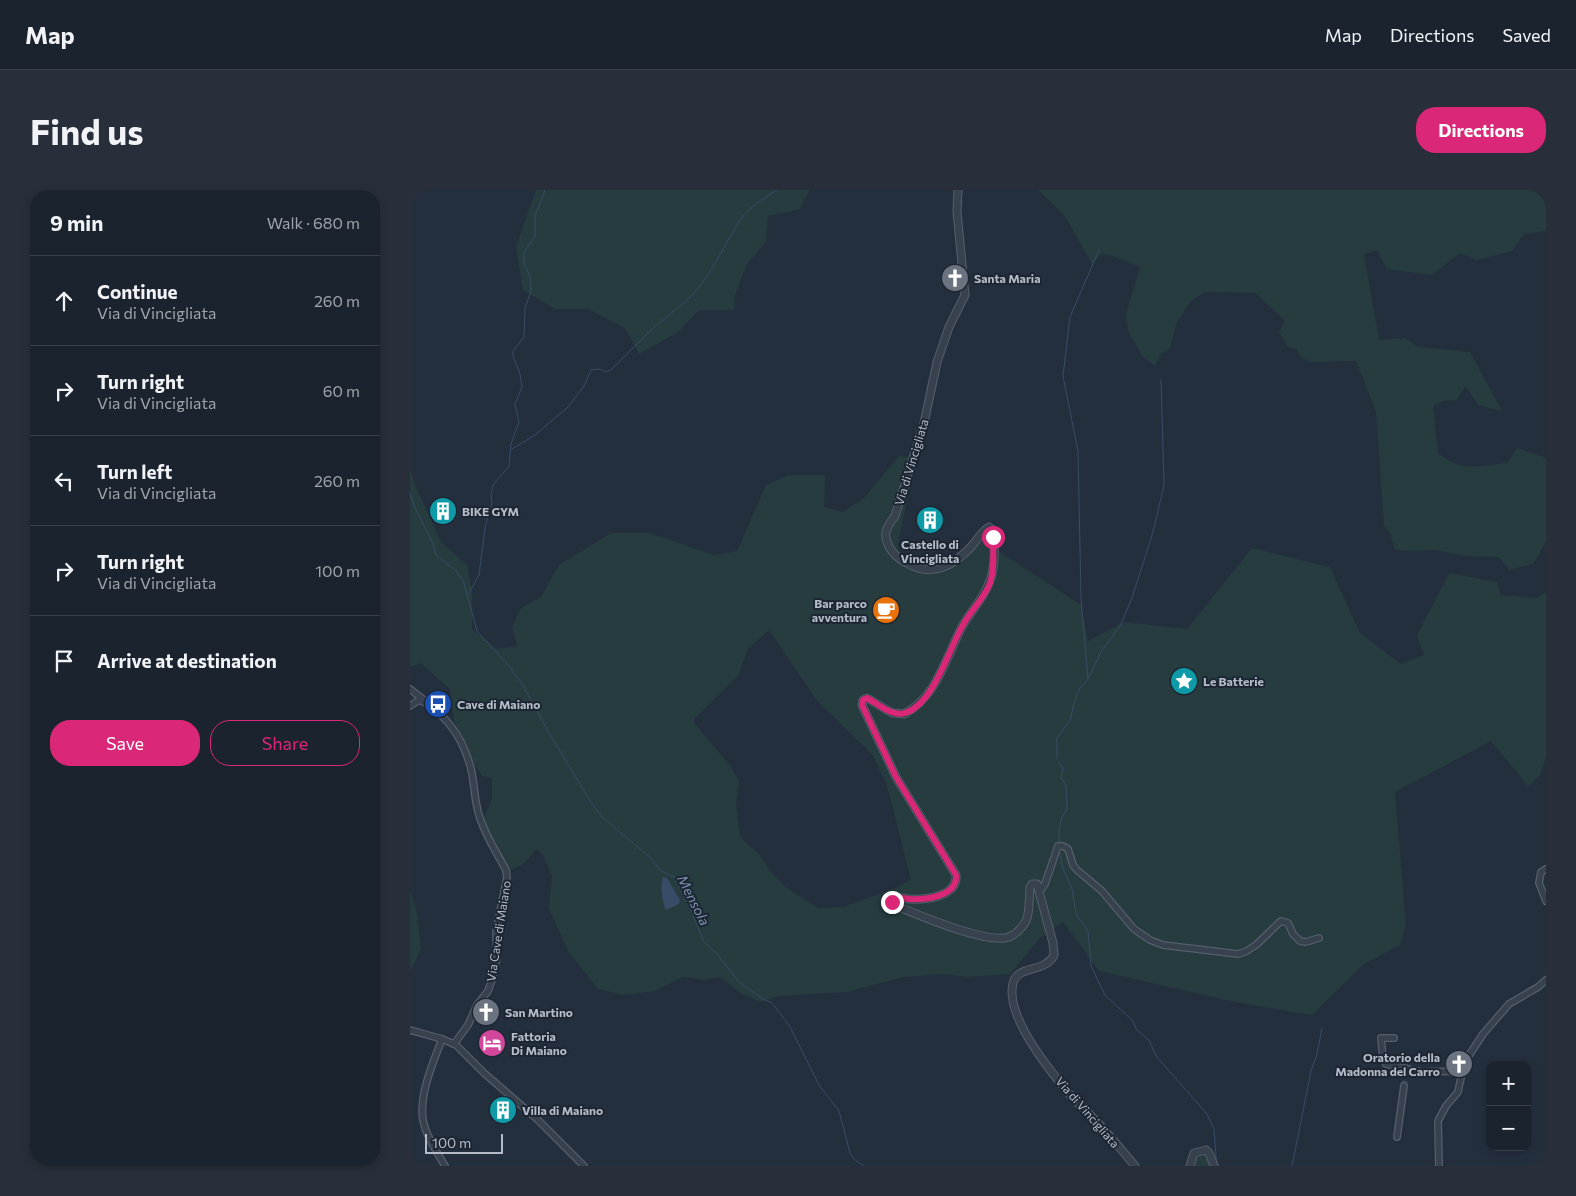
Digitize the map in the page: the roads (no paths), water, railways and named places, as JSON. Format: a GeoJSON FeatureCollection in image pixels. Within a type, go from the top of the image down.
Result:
{"type":"FeatureCollection","features":[{"type":"Feature","properties":{"kind":"street","name":"Via di Vincigliata"},"geometry":{"type":"LineString","coordinates":[[958,190],[957,212],[965,295],[936,362],[924,423],[894,516],[886,528],[886,541],[893,553],[902,561],[920,569],[937,570],[954,562],[989,527],[993,530],[994,568],[990,583],[983,597],[963,624],[931,690],[922,700],[904,714],[892,713],[867,698],[863,700],[862,705],[896,777],[956,875],[956,883],[953,887],[936,897],[912,899],[893,897],[892,902],[936,922],[984,937],[1008,938],[1019,930],[1027,920],[1030,887],[1032,884],[1037,884],[1053,943],[1054,955],[1048,963],[1022,972],[1014,979],[1012,996],[1018,1020],[1027,1037],[1066,1091],[1102,1127],[1135,1166]]}},
{"type":"Feature","properties":{"kind":"street","name":"Via Cave di Maiano"},"geometry":{"type":"LineString","coordinates":[[410,689],[430,704],[458,734],[464,745],[471,770],[480,819],[506,870],[507,877],[496,932],[497,956],[493,977],[488,992],[477,1005],[468,1025],[454,1044]]}},
{"type":"Feature","properties":{"kind":"street"},"geometry":{"type":"LineString","coordinates":[[410,706],[419,700],[430,704]]}},
{"type":"Feature","properties":{"kind":"street"},"geometry":{"type":"LineString","coordinates":[[1039,892],[1045,884],[1060,846],[1068,849],[1073,866],[1102,890],[1134,929],[1150,940],[1163,945],[1238,954],[1256,945],[1279,922],[1284,921],[1288,923],[1293,934],[1300,941],[1306,942],[1318,938]]}},
{"type":"Feature","properties":{"kind":"street"},"geometry":{"type":"LineString","coordinates":[[1546,869],[1541,872],[1539,879],[1546,901]]}},
{"type":"Feature","properties":{"kind":"street"},"geometry":{"type":"LineString","coordinates":[[1439,1166],[1438,1121],[1446,1106],[1458,1092],[1466,1060],[1483,1034],[1510,1004],[1546,980]]}},
{"type":"Feature","properties":{"kind":"street"},"geometry":{"type":"LineString","coordinates":[[410,1030],[454,1044],[484,1073],[543,1124],[584,1166]]}},
{"type":"Feature","properties":{"kind":"street"},"geometry":{"type":"LineString","coordinates":[[1394,1038],[1381,1038],[1384,1062],[1386,1064],[1421,1072],[1462,1071]]}},
{"type":"Feature","properties":{"kind":"street"},"geometry":{"type":"LineString","coordinates":[[442,1039],[431,1066],[423,1119],[428,1134],[445,1166]]}},
{"type":"Feature","properties":{"kind":"street"},"geometry":{"type":"LineString","coordinates":[[1405,1078],[1406,1070]]}},
{"type":"Feature","properties":{"kind":"street"},"geometry":{"type":"LineString","coordinates":[[1397,1137],[1404,1086]]}},
{"type":"Feature","properties":{"kind":"street"},"geometry":{"type":"LineString","coordinates":[[1190,1166],[1194,1153],[1206,1150],[1214,1166]]}},
{"type":"Feature","properties":{"kind":"water"},"geometry":{"type":"Polygon","coordinates":[[[663,877],[667,878],[680,900],[679,904],[666,910],[662,894],[663,877]]]}},
{"type":"Feature","properties":{"kind":"waterway"},"geometry":{"type":"LineString","coordinates":[[468,595],[479,575],[485,527],[492,503],[493,485],[509,466],[511,444],[519,422],[515,404],[522,387],[513,351],[524,337],[525,308],[531,291],[530,276],[524,264],[524,253],[535,236],[535,216],[545,190]]}},
{"type":"Feature","properties":{"kind":"waterway"},"geometry":{"type":"LineString","coordinates":[[512,449],[535,435],[568,407],[584,386],[591,370],[600,369],[605,372],[611,370],[655,326],[685,302],[702,284],[744,215],[777,190]]}},
{"type":"Feature","properties":{"kind":"waterway"},"geometry":{"type":"LineString","coordinates":[[1088,679],[1081,599],[1078,451],[1063,376],[1070,317],[1099,250]]}},
{"type":"Feature","properties":{"kind":"waterway"},"geometry":{"type":"LineString","coordinates":[[1057,758],[1057,738],[1070,720],[1080,688],[1088,679],[1102,650],[1120,626],[1132,598],[1153,532],[1164,485],[1161,380]]}},
{"type":"Feature","properties":{"kind":"waterway","name":"Mensola"},"geometry":{"type":"LineString","coordinates":[[410,493],[436,555],[456,571],[464,583],[477,631],[521,682],[592,804],[603,818],[651,858],[661,871],[674,877],[692,912],[703,941],[717,954],[740,983],[772,1003],[789,1025],[819,1085],[839,1111],[850,1153],[855,1160],[864,1166]]}},
{"type":"Feature","properties":{"kind":"waterway"},"geometry":{"type":"LineString","coordinates":[[1059,762],[1063,768],[1061,777],[1066,786],[1067,809],[1062,817],[1059,830],[1059,845]]}},
{"type":"Feature","properties":{"kind":"waterway"},"geometry":{"type":"LineString","coordinates":[[1059,851],[1063,869],[1072,888],[1076,914],[1088,931],[1091,966],[1105,995],[1133,1021],[1136,1029],[1149,1040],[1156,1056],[1207,1114],[1214,1129],[1216,1158],[1219,1166]]}},
{"type":"Feature","properties":{"kind":"waterway"},"geometry":{"type":"LineString","coordinates":[[1292,1166],[1311,1071],[1317,1054],[1322,1028]]}},
{"type":"Feature","properties":{"kind":"tunnel"},"geometry":{"type":"LineString","coordinates":[[1404,1086],[1405,1078]]}},
{"type":"Feature","properties":{"kind":"place","name":"Santa Maria"},"geometry":{"type":"Point","coordinates":[955,278]}},
{"type":"Feature","properties":{"kind":"place","name":"BIKE GYM"},"geometry":{"type":"Point","coordinates":[443,511]}},
{"type":"Feature","properties":{"kind":"place","name":"Castello di Vincigliata"},"geometry":{"type":"Point","coordinates":[930,520]}},
{"type":"Feature","properties":{"kind":"place","name":"Bar parco avventura"},"geometry":{"type":"Point","coordinates":[886,610]}},
{"type":"Feature","properties":{"kind":"place","name":"Le Batterie"},"geometry":{"type":"Point","coordinates":[1184,681]}},
{"type":"Feature","properties":{"kind":"place","name":"Cave di Maiano"},"geometry":{"type":"Point","coordinates":[438,704]}},
{"type":"Feature","properties":{"kind":"place","name":"San Martino"},"geometry":{"type":"Point","coordinates":[486,1012]}},
{"type":"Feature","properties":{"kind":"place","name":"Fattoria Di Maiano"},"geometry":{"type":"Point","coordinates":[492,1043]}},
{"type":"Feature","properties":{"kind":"place","name":"Oratorio della Madonna del Carro"},"geometry":{"type":"Point","coordinates":[1459,1064]}},
{"type":"Feature","properties":{"kind":"place","name":"Villa di Maiano"},"geometry":{"type":"Point","coordinates":[503,1110]}}]}
